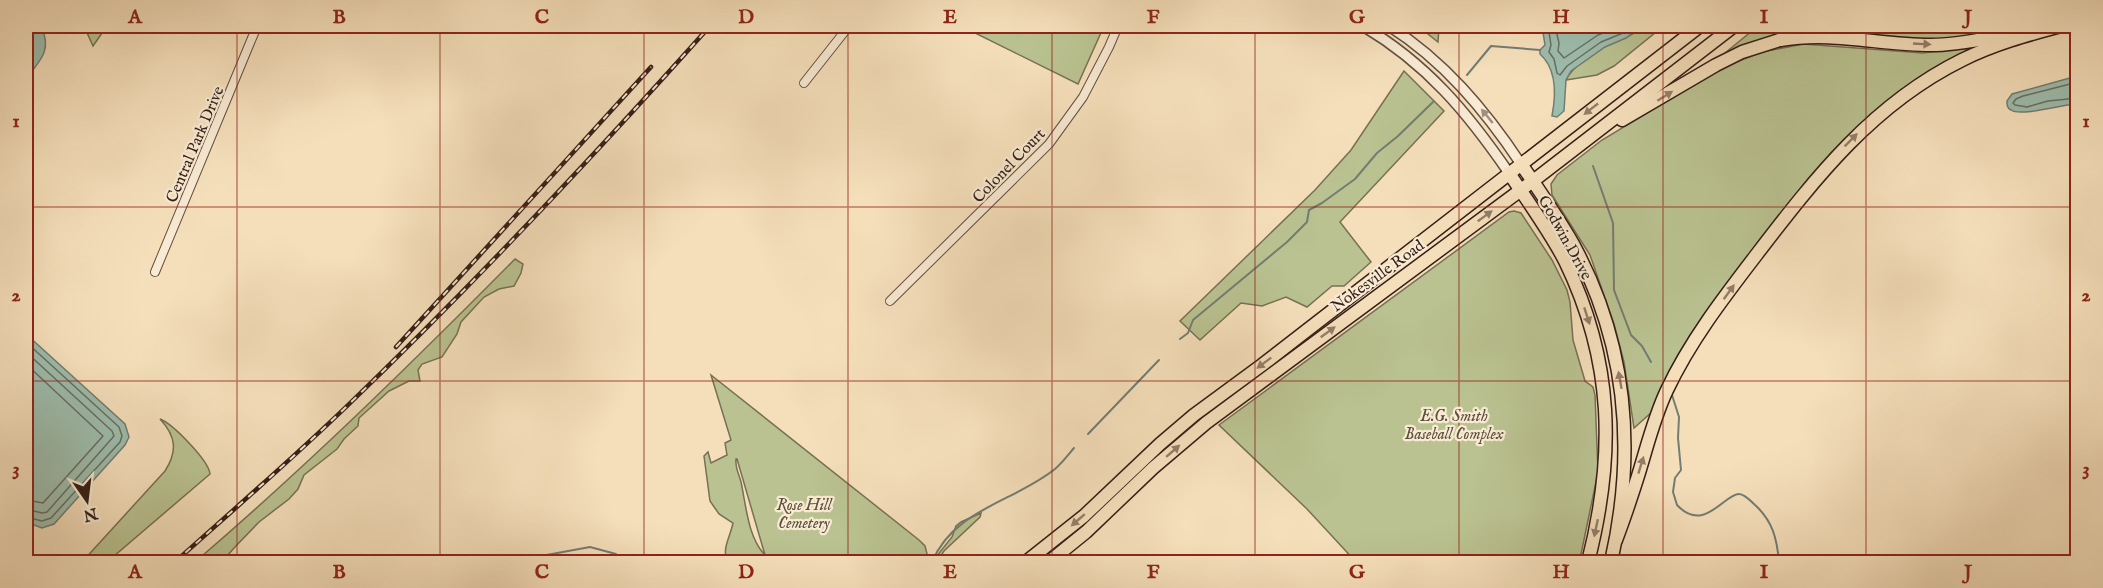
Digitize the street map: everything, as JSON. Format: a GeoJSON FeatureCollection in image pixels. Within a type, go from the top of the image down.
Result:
{"type":"FeatureCollection","features":[{"type":"Feature","properties":{"kind":"main road","name":"Nokesville Road"},"geometry":{"type":"LineString","coordinates":[[1026,562],[1084,516],[1194,415],[1699,26]]}},
{"type":"Feature","properties":{"kind":"main road","name":"Nokesville Road"},"geometry":{"type":"LineString","coordinates":[[1049,562],[1086,532],[1153,468],[1206,423],[1533,181],[1734,26]]}},
{"type":"Feature","properties":{"kind":"main road"},"geometry":{"type":"LineString","coordinates":[[1595,134],[1742,52],[1824,26]]}},
{"type":"Feature","properties":{"kind":"main road"},"geometry":{"type":"LineString","coordinates":[[1780,40],[1830,36],[1947,45],[2059,26]]}},
{"type":"Feature","properties":{"kind":"main road"},"geometry":{"type":"LineString","coordinates":[[1616,540],[1661,404],[1680,365],[1701,330],[1806,190],[1867,124],[1923,82],[1989,48],[2059,26]]}},
{"type":"Feature","properties":{"kind":"main road","name":"Godwin Drive"},"geometry":{"type":"LineString","coordinates":[[1521,164],[1572,244],[1585,269],[1599,301],[1616,361],[1622,396],[1626,449],[1624,485],[1611,562]]}},
{"type":"Feature","properties":{"kind":"main road","name":"Godwin Drive"},"geometry":{"type":"LineString","coordinates":[[1509,173],[1551,236],[1573,279],[1588,320],[1601,373],[1606,404],[1607,454],[1600,510],[1588,562]]}},
{"type":"Feature","properties":{"kind":"street","name":"Central Park Drive"},"geometry":{"type":"LineString","coordinates":[[155,272],[257,26]]}},
{"type":"Feature","properties":{"kind":"street"},"geometry":{"type":"LineString","coordinates":[[804,83],[849,26]]}},
{"type":"Feature","properties":{"kind":"street","name":"Colonel Court"},"geometry":{"type":"LineString","coordinates":[[890,302],[1049,144],[1083,97],[1118,26]]}},
{"type":"Feature","properties":{"kind":"street","name":"Godwin Drive"},"geometry":{"type":"LineString","coordinates":[[1363,26],[1400,51],[1447,92],[1483,134],[1509,173]]}},
{"type":"Feature","properties":{"kind":"street","name":"Godwin Drive"},"geometry":{"type":"LineString","coordinates":[[1389,26],[1425,52],[1467,92],[1494,125],[1521,164]]}},
{"type":"Feature","properties":{"kind":"green space"},"geometry":{"type":"Polygon","coordinates":[[[84,26],[107,26],[93,46],[84,26]]]}},
{"type":"Feature","properties":{"kind":"green space"},"geometry":{"type":"Polygon","coordinates":[[[967,26],[1104,26],[1078,84],[965,28],[967,26]]]}},
{"type":"Feature","properties":{"kind":"green space"},"geometry":{"type":"Polygon","coordinates":[[[1418,26],[1439,26],[1438,42],[1418,26]]]}},
{"type":"Feature","properties":{"kind":"green space"},"geometry":{"type":"Polygon","coordinates":[[[1642,26],[1658,26],[1656,32],[1614,66],[1597,75],[1566,80],[1578,65],[1589,57],[1605,46],[1630,36],[1642,26]]]}},
{"type":"Feature","properties":{"kind":"green space"},"geometry":{"type":"Polygon","coordinates":[[[1758,26],[1799,26],[1725,53],[1758,26]]]}},
{"type":"Feature","properties":{"kind":"green space"},"geometry":{"type":"Polygon","coordinates":[[[1836,26],[2024,26],[1952,40],[1905,39],[1830,31],[1829,29],[1836,26]]]}},
{"type":"Feature","properties":{"kind":"green space"},"geometry":{"type":"Polygon","coordinates":[[[1803,44],[1923,53],[1966,47],[1967,53],[1888,102],[1863,123],[1820,166],[1792,201],[1653,411],[1634,428],[1624,362],[1614,324],[1590,255],[1552,195],[1551,184],[1557,175],[1602,140],[1723,67],[1762,52],[1803,44]]]}},
{"type":"Feature","properties":{"kind":"green space"},"geometry":{"type":"Polygon","coordinates":[[[1404,71],[1444,111],[1340,222],[1371,262],[1344,286],[1332,286],[1307,307],[1286,297],[1262,306],[1241,303],[1200,340],[1180,321],[1315,190],[1351,150],[1404,71]]]}},
{"type":"Feature","properties":{"kind":"green space","name":"E.G. Smith Baseball Complex"},"geometry":{"type":"Polygon","coordinates":[[[1509,212],[1521,213],[1552,260],[1567,290],[1573,340],[1585,381],[1593,387],[1595,395],[1598,472],[1579,562],[1356,562],[1307,509],[1219,425],[1509,212]]]}},
{"type":"Feature","properties":{"kind":"green space"},"geometry":{"type":"Polygon","coordinates":[[[515,259],[523,264],[514,286],[499,289],[484,297],[461,322],[457,334],[442,357],[422,364],[418,370],[420,381],[409,381],[389,391],[359,418],[358,426],[337,449],[304,475],[298,489],[289,499],[259,522],[227,556],[226,562],[195,562],[358,414],[515,259]]]}},
{"type":"Feature","properties":{"kind":"green space","name":"Rose Hill Cemetery"},"geometry":{"type":"Polygon","coordinates":[[[711,375],[919,540],[925,546],[928,558],[936,557],[961,522],[981,513],[980,517],[944,551],[943,562],[727,562],[726,547],[733,523],[719,514],[710,501],[704,456],[708,452],[711,463],[727,455],[725,443],[731,440],[711,375]],[[737,459],[751,530],[759,548],[765,555],[737,459]]]}},
{"type":"Feature","properties":{"kind":"green space"},"geometry":{"type":"Polygon","coordinates":[[[160,419],[190,443],[204,461],[210,474],[107,562],[82,562],[169,464],[173,451],[172,438],[160,419]]]}},
{"type":"Feature","properties":{"kind":"water"},"geometry":{"type":"Polygon","coordinates":[[[1542,26],[1642,26],[1626,38],[1605,47],[1571,71],[1566,80],[1564,111],[1557,117],[1552,116],[1554,83],[1550,67],[1540,54],[1540,50],[1545,45],[1542,26]]]}},
{"type":"Feature","properties":{"kind":"water"},"geometry":{"type":"Polygon","coordinates":[[[29,27],[42,28],[46,44],[43,56],[26,79],[26,29],[29,27]]]}},
{"type":"Feature","properties":{"kind":"water"},"geometry":{"type":"Polygon","coordinates":[[[2077,76],[2077,104],[2024,112],[2016,112],[2008,107],[2007,101],[2012,94],[2077,76]]]}},
{"type":"Feature","properties":{"kind":"water"},"geometry":{"type":"Polygon","coordinates":[[[26,334],[125,424],[129,437],[125,445],[54,524],[42,528],[26,522],[26,334]]]}},
{"type":"Feature","properties":{"kind":"waterway"},"geometry":{"type":"LineString","coordinates":[[1467,75],[1491,46],[1540,50]]}},
{"type":"Feature","properties":{"kind":"waterway"},"geometry":{"type":"LineString","coordinates":[[1180,339],[1188,333],[1193,320],[1287,242],[1307,222],[1309,210],[1355,179],[1377,153],[1434,101]]}},
{"type":"Feature","properties":{"kind":"waterway"},"geometry":{"type":"LineString","coordinates":[[1593,166],[1613,223],[1614,290],[1631,335],[1642,346],[1651,362]]}},
{"type":"Feature","properties":{"kind":"waterway"},"geometry":{"type":"LineString","coordinates":[[1088,434],[1159,360]]}},
{"type":"Feature","properties":{"kind":"waterway"},"geometry":{"type":"LineString","coordinates":[[1672,395],[1679,417],[1681,470],[1675,478],[1673,492],[1677,505],[1687,513],[1696,516],[1705,514],[1733,496],[1739,494],[1745,496],[1760,510],[1770,524],[1779,562]]}},
{"type":"Feature","properties":{"kind":"waterway"},"geometry":{"type":"LineString","coordinates":[[932,562],[942,544],[955,530],[986,508],[1022,490],[1058,467],[1074,448]]}},
{"type":"Feature","properties":{"kind":"waterway"},"geometry":{"type":"LineString","coordinates":[[541,556],[590,547],[616,554]]}},
{"type":"Feature","properties":{"kind":"waterway"},"geometry":{"type":"LineString","coordinates":[[631,557],[656,562]]}},
{"type":"Feature","properties":{"kind":"railway"},"geometry":{"type":"LineString","coordinates":[[175,562],[325,427],[440,314],[577,172],[710,26]]}},
{"type":"Feature","properties":{"kind":"railway"},"geometry":{"type":"LineString","coordinates":[[396,347],[651,67]]}}]}
